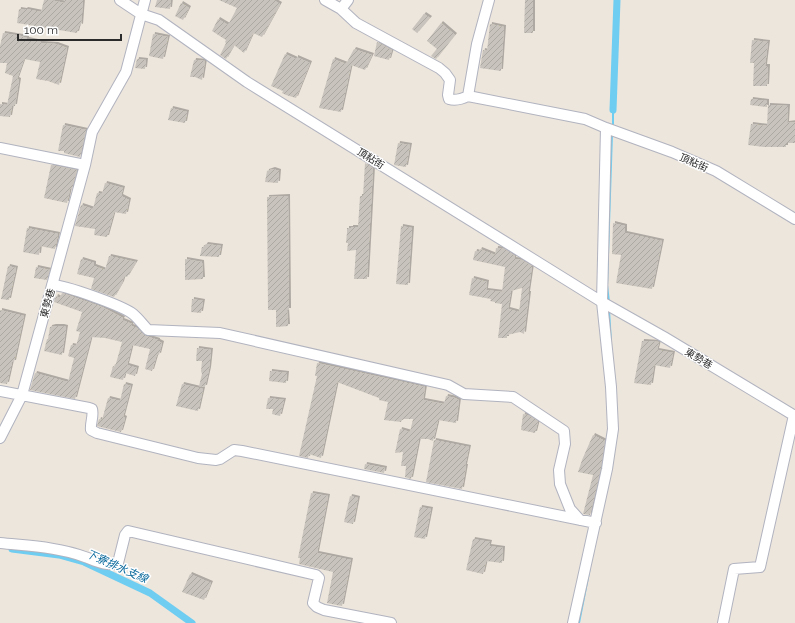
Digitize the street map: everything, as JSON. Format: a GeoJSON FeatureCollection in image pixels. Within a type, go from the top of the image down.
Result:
{"type":"FeatureCollection","features":[{"type":"Feature","properties":{"kind":"street","name":"頂粘街"},"geometry":{"type":"LineString","coordinates":[[120,0],[142,14],[159,20],[247,82],[602,302]]}},
{"type":"Feature","properties":{"kind":"street"},"geometry":{"type":"LineString","coordinates":[[0,148],[85,165],[92,132],[126,72],[145,0]]}},
{"type":"Feature","properties":{"kind":"street","name":"頂粘街"},"geometry":{"type":"LineString","coordinates":[[325,0],[341,9],[356,23],[439,68],[450,80],[448,95],[449,99],[461,99],[468,96],[585,119],[672,152],[716,171],[795,219]]}},
{"type":"Feature","properties":{"kind":"street"},"geometry":{"type":"LineString","coordinates":[[341,9],[348,0]]}},
{"type":"Feature","properties":{"kind":"street"},"geometry":{"type":"LineString","coordinates":[[468,96],[477,44],[489,0]]}},
{"type":"Feature","properties":{"kind":"street"},"geometry":{"type":"LineString","coordinates":[[573,623],[596,523],[607,469],[613,429],[611,387],[602,302],[606,128]]}},
{"type":"Feature","properties":{"kind":"street","name":"東勢巷"},"geometry":{"type":"LineString","coordinates":[[0,438],[22,395],[85,165]]}},
{"type":"Feature","properties":{"kind":"street"},"geometry":{"type":"LineString","coordinates":[[52,285],[62,286],[114,304],[133,314],[148,330],[220,333],[448,385],[464,394],[513,397],[564,431],[565,444],[559,470],[560,484],[570,509],[580,520]]}},
{"type":"Feature","properties":{"kind":"street","name":"東勢巷"},"geometry":{"type":"LineString","coordinates":[[602,302],[664,337],[794,415]]}},
{"type":"Feature","properties":{"kind":"street"},"geometry":{"type":"LineString","coordinates":[[0,391],[92,409],[91,427],[92,430],[97,433],[198,458],[216,460],[234,450],[242,451],[596,523]]}},
{"type":"Feature","properties":{"kind":"street"},"geometry":{"type":"LineString","coordinates":[[723,623],[734,569],[760,567],[794,415]]}},
{"type":"Feature","properties":{"kind":"street"},"geometry":{"type":"LineString","coordinates":[[0,543],[70,551],[103,564],[113,565],[118,563],[124,535],[128,531],[316,575],[319,578],[313,603],[317,607],[324,610],[391,623]]}},
{"type":"Feature","properties":{"kind":"building"},"geometry":{"type":"Polygon","coordinates":[[[44,0],[65,3],[65,0],[83,0],[81,26],[79,25],[77,33],[17,23],[19,9],[41,12],[44,0]]]}},
{"type":"Feature","properties":{"kind":"building"},"geometry":{"type":"Polygon","coordinates":[[[157,0],[171,0],[170,9],[155,7],[157,0]]]}},
{"type":"Feature","properties":{"kind":"building"},"geometry":{"type":"Polygon","coordinates":[[[219,0],[273,0],[280,4],[262,37],[253,33],[244,53],[234,45],[226,59],[220,55],[226,40],[212,31],[218,19],[228,25],[237,8],[219,0]]]}},
{"type":"Feature","properties":{"kind":"building"},"geometry":{"type":"Polygon","coordinates":[[[525,0],[533,0],[533,33],[524,33],[525,0]]]}},
{"type":"Feature","properties":{"kind":"building"},"geometry":{"type":"Polygon","coordinates":[[[181,3],[189,8],[183,20],[175,16],[181,3]]]}},
{"type":"Feature","properties":{"kind":"building"},"geometry":{"type":"Polygon","coordinates":[[[424,14],[430,18],[417,33],[412,29],[424,14]]]}},
{"type":"Feature","properties":{"kind":"building"},"geometry":{"type":"Polygon","coordinates":[[[441,23],[455,35],[436,59],[431,56],[437,49],[427,41],[441,23]]]}},
{"type":"Feature","properties":{"kind":"building"},"geometry":{"type":"Polygon","coordinates":[[[490,24],[504,27],[501,71],[480,68],[483,50],[487,51],[490,24]]]}},
{"type":"Feature","properties":{"kind":"building"},"geometry":{"type":"Polygon","coordinates":[[[3,33],[21,36],[41,43],[56,44],[67,48],[59,85],[36,79],[40,62],[24,59],[17,79],[19,80],[15,106],[12,106],[10,117],[0,116],[0,104],[7,105],[13,76],[5,73],[7,63],[0,63],[0,46],[3,33]]]}},
{"type":"Feature","properties":{"kind":"building"},"geometry":{"type":"Polygon","coordinates":[[[153,34],[168,37],[163,59],[149,56],[153,34]]]}},
{"type":"Feature","properties":{"kind":"building"},"geometry":{"type":"Polygon","coordinates":[[[752,40],[768,42],[765,66],[768,66],[767,86],[753,86],[754,63],[750,63],[752,40]]]}},
{"type":"Feature","properties":{"kind":"building"},"geometry":{"type":"Polygon","coordinates":[[[377,42],[392,50],[389,60],[374,56],[377,42]]]}},
{"type":"Feature","properties":{"kind":"building"},"geometry":{"type":"Polygon","coordinates":[[[354,49],[372,55],[365,70],[351,65],[341,112],[319,108],[333,59],[346,64],[354,49]]]}},
{"type":"Feature","properties":{"kind":"building"},"geometry":{"type":"Polygon","coordinates":[[[285,54],[310,63],[296,98],[286,95],[282,93],[283,91],[271,86],[285,54]]]}},
{"type":"Feature","properties":{"kind":"building"},"geometry":{"type":"Polygon","coordinates":[[[137,59],[146,60],[145,69],[135,68],[137,59]]]}},
{"type":"Feature","properties":{"kind":"building"},"geometry":{"type":"Polygon","coordinates":[[[194,60],[205,61],[202,80],[195,77],[190,77],[194,60]]]}},
{"type":"Feature","properties":{"kind":"building"},"geometry":{"type":"Polygon","coordinates":[[[751,99],[767,101],[767,107],[750,105],[751,99]]]}},
{"type":"Feature","properties":{"kind":"building"},"geometry":{"type":"Polygon","coordinates":[[[768,105],[788,106],[787,123],[795,122],[795,143],[786,143],[786,147],[748,145],[751,124],[767,126],[768,105]]]}},
{"type":"Feature","properties":{"kind":"building"},"geometry":{"type":"Polygon","coordinates":[[[171,108],[187,112],[185,123],[168,120],[171,108]]]}},
{"type":"Feature","properties":{"kind":"building"},"geometry":{"type":"Polygon","coordinates":[[[63,125],[86,130],[80,157],[64,153],[64,151],[58,151],[63,125]]]}},
{"type":"Feature","properties":{"kind":"building"},"geometry":{"type":"Polygon","coordinates":[[[398,143],[410,145],[406,167],[394,165],[398,143]]]}},
{"type":"Feature","properties":{"kind":"building"},"geometry":{"type":"Polygon","coordinates":[[[365,163],[373,168],[367,279],[354,279],[356,250],[347,251],[347,228],[358,227],[360,196],[363,196],[365,163]]]}},
{"type":"Feature","properties":{"kind":"building"},"geometry":{"type":"Polygon","coordinates":[[[51,165],[77,170],[67,203],[44,198],[51,165]]]}},
{"type":"Feature","properties":{"kind":"building"},"geometry":{"type":"Polygon","coordinates":[[[273,169],[279,171],[278,183],[265,182],[267,171],[273,169]]]}},
{"type":"Feature","properties":{"kind":"building"},"geometry":{"type":"Polygon","coordinates":[[[105,183],[123,188],[121,196],[129,200],[126,214],[114,212],[107,237],[94,235],[95,229],[75,226],[81,205],[93,209],[97,193],[102,194],[105,183]]]}},
{"type":"Feature","properties":{"kind":"building"},"geometry":{"type":"Polygon","coordinates":[[[288,196],[288,326],[276,327],[276,310],[268,310],[267,197],[288,196]]]}},
{"type":"Feature","properties":{"kind":"building"},"geometry":{"type":"Polygon","coordinates":[[[613,223],[625,226],[625,233],[662,241],[652,289],[616,283],[621,255],[612,254],[613,223]]]}},
{"type":"Feature","properties":{"kind":"building"},"geometry":{"type":"Polygon","coordinates":[[[401,226],[412,228],[408,285],[396,284],[401,226]]]}},
{"type":"Feature","properties":{"kind":"building"},"geometry":{"type":"Polygon","coordinates":[[[27,228],[58,234],[55,249],[40,246],[39,255],[23,252],[27,228]]]}},
{"type":"Feature","properties":{"kind":"building"},"geometry":{"type":"Polygon","coordinates":[[[206,244],[221,246],[219,257],[200,256],[202,247],[206,244]]]}},
{"type":"Feature","properties":{"kind":"building"},"geometry":{"type":"Polygon","coordinates":[[[496,248],[505,249],[515,256],[514,259],[522,260],[532,266],[524,334],[520,332],[507,335],[507,338],[498,338],[502,304],[490,301],[491,299],[469,295],[472,278],[487,282],[486,290],[502,292],[505,267],[473,260],[475,251],[479,252],[480,249],[495,255],[496,248]],[[522,288],[511,291],[508,309],[519,312],[522,288]]]}},
{"type":"Feature","properties":{"kind":"building"},"geometry":{"type":"Polygon","coordinates":[[[109,256],[136,262],[127,277],[124,276],[122,283],[114,297],[91,289],[94,278],[77,274],[81,259],[94,263],[94,266],[105,270],[109,256]]]}},
{"type":"Feature","properties":{"kind":"building"},"geometry":{"type":"Polygon","coordinates":[[[185,259],[202,262],[203,279],[185,280],[185,259]]]}},
{"type":"Feature","properties":{"kind":"building"},"geometry":{"type":"Polygon","coordinates":[[[8,266],[16,268],[9,300],[1,299],[8,266]]]}},
{"type":"Feature","properties":{"kind":"building"},"geometry":{"type":"Polygon","coordinates":[[[36,267],[50,270],[47,280],[34,278],[36,267]]]}},
{"type":"Feature","properties":{"kind":"building"},"geometry":{"type":"Polygon","coordinates":[[[62,293],[102,307],[123,318],[122,320],[132,324],[131,326],[137,328],[146,336],[162,343],[159,355],[157,354],[152,371],[145,369],[150,349],[132,345],[127,365],[137,368],[135,376],[125,373],[123,380],[110,377],[113,366],[115,367],[122,342],[105,338],[91,337],[75,399],[30,390],[35,373],[68,382],[74,358],[68,356],[71,345],[76,346],[80,332],[76,331],[82,312],[54,302],[56,296],[60,298],[62,293]]]}},
{"type":"Feature","properties":{"kind":"building"},"geometry":{"type":"Polygon","coordinates":[[[192,299],[203,301],[201,313],[191,312],[192,299]]]}},
{"type":"Feature","properties":{"kind":"building"},"geometry":{"type":"Polygon","coordinates":[[[0,310],[24,316],[14,362],[12,362],[7,384],[0,383],[0,310]]]}},
{"type":"Feature","properties":{"kind":"building"},"geometry":{"type":"Polygon","coordinates":[[[50,327],[66,327],[62,355],[44,351],[50,327]]]}},
{"type":"Feature","properties":{"kind":"building"},"geometry":{"type":"Polygon","coordinates":[[[642,341],[659,342],[657,350],[673,353],[670,368],[654,365],[651,385],[634,383],[642,341]]]}},
{"type":"Feature","properties":{"kind":"building"},"geometry":{"type":"Polygon","coordinates":[[[197,348],[211,350],[205,387],[199,386],[202,374],[202,361],[196,361],[197,348]]]}},
{"type":"Feature","properties":{"kind":"building"},"geometry":{"type":"Polygon","coordinates":[[[317,363],[425,387],[423,400],[444,404],[446,396],[455,398],[459,400],[456,423],[438,420],[433,441],[428,439],[419,439],[411,479],[405,477],[406,466],[401,466],[403,452],[395,453],[400,429],[410,432],[413,419],[402,419],[401,422],[384,420],[388,402],[379,400],[379,398],[337,382],[321,458],[309,454],[308,458],[299,456],[317,376],[315,376],[317,363]]]}},
{"type":"Feature","properties":{"kind":"building"},"geometry":{"type":"Polygon","coordinates":[[[270,371],[287,373],[286,383],[269,381],[270,371]]]}},
{"type":"Feature","properties":{"kind":"building"},"geometry":{"type":"Polygon","coordinates":[[[124,384],[131,386],[123,417],[125,418],[121,432],[97,426],[99,419],[102,420],[108,398],[120,401],[124,384]]]}},
{"type":"Feature","properties":{"kind":"building"},"geometry":{"type":"Polygon","coordinates":[[[182,384],[203,389],[198,411],[176,406],[182,384]]]}},
{"type":"Feature","properties":{"kind":"building"},"geometry":{"type":"Polygon","coordinates":[[[268,398],[284,400],[280,416],[272,414],[273,409],[266,409],[268,398]]]}},
{"type":"Feature","properties":{"kind":"building"},"geometry":{"type":"Polygon","coordinates":[[[523,414],[538,421],[535,433],[521,430],[523,414]]]}},
{"type":"Feature","properties":{"kind":"building"},"geometry":{"type":"Polygon","coordinates":[[[593,435],[605,441],[601,468],[590,515],[583,514],[593,475],[578,472],[593,435]]]}},
{"type":"Feature","properties":{"kind":"building"},"geometry":{"type":"Polygon","coordinates":[[[434,440],[469,447],[462,489],[426,482],[434,440]]]}},
{"type":"Feature","properties":{"kind":"building"},"geometry":{"type":"Polygon","coordinates":[[[365,464],[385,468],[384,473],[364,469],[365,464]]]}},
{"type":"Feature","properties":{"kind":"building"},"geometry":{"type":"Polygon","coordinates":[[[311,493],[328,496],[317,553],[351,560],[342,606],[327,603],[333,572],[299,564],[300,558],[298,558],[311,493]]]}},
{"type":"Feature","properties":{"kind":"building"},"geometry":{"type":"Polygon","coordinates":[[[350,496],[358,498],[353,524],[344,522],[350,496]]]}},
{"type":"Feature","properties":{"kind":"building"},"geometry":{"type":"Polygon","coordinates":[[[420,507],[431,509],[425,539],[414,537],[420,507]]]}},
{"type":"Feature","properties":{"kind":"building"},"geometry":{"type":"Polygon","coordinates":[[[473,539],[490,542],[489,546],[503,548],[502,563],[486,561],[483,574],[466,570],[473,539]]]}},
{"type":"Feature","properties":{"kind":"building"},"geometry":{"type":"Polygon","coordinates":[[[190,574],[211,583],[204,600],[182,592],[190,574]]]}},
{"type":"Feature","properties":{"kind":"waterway"},"geometry":{"type":"LineString","coordinates":[[613,110],[617,0]]}},
{"type":"Feature","properties":{"kind":"waterway"},"geometry":{"type":"LineString","coordinates":[[613,110],[613,126]]}},
{"type":"Feature","properties":{"kind":"waterway"},"geometry":{"type":"LineString","coordinates":[[609,302],[607,285],[612,134]]}},
{"type":"Feature","properties":{"kind":"waterway"},"geometry":{"type":"LineString","coordinates":[[609,310],[611,342]]}},
{"type":"Feature","properties":{"kind":"waterway","name":"下寮排水支線"},"geometry":{"type":"LineString","coordinates":[[12,549],[59,555],[84,562],[150,593],[192,623]]}},
{"type":"Feature","properties":{"kind":"waterway"},"geometry":{"type":"LineString","coordinates":[[579,623],[590,567]]}}]}
